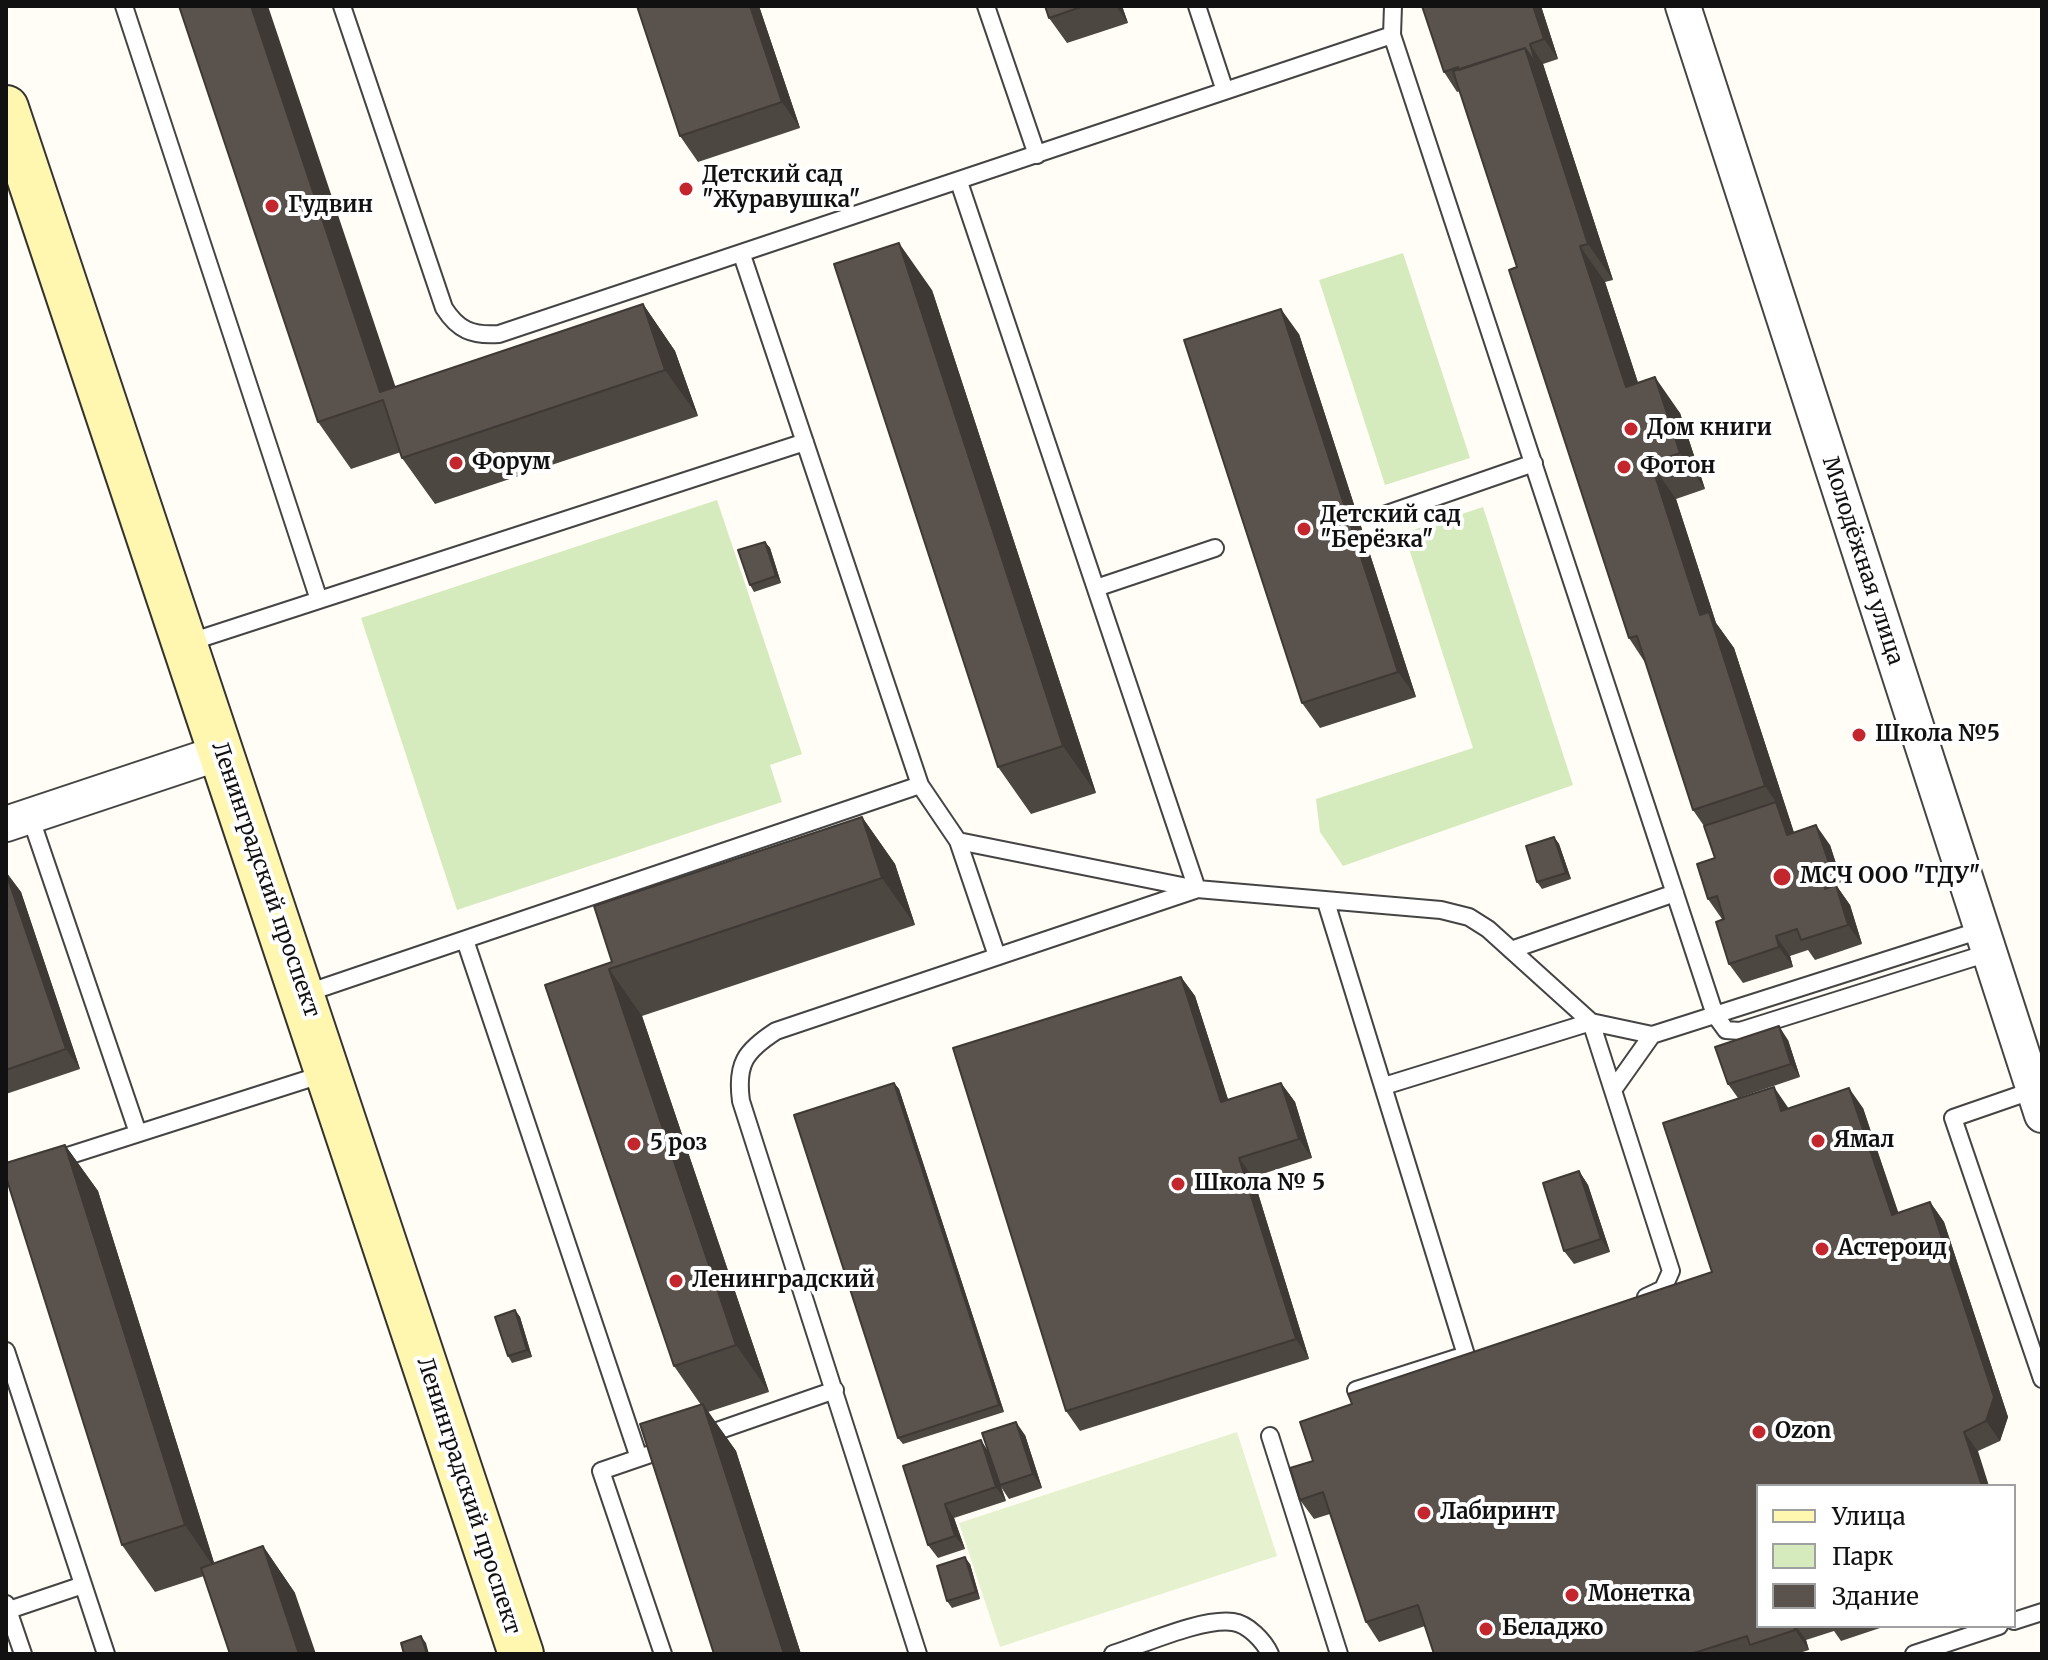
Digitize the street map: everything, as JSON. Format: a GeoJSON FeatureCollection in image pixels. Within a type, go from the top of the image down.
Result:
{"type":"FeatureCollection","features":[{"type":"Feature","properties":{"kind":"main road","name":"Ленинградский проспект"},"geometry":{"type":"LineString","coordinates":[[6,108],[304,994],[521,1654]]}},
{"type":"Feature","properties":{"kind":"street","name":"Молодёжная улица"},"geometry":{"type":"LineString","coordinates":[[1683,6],[2038,1102]]}},
{"type":"Feature","properties":{"kind":"street"},"geometry":{"type":"LineString","coordinates":[[18,820],[222,752]]}},
{"type":"Feature","properties":{"kind":"lane"},"geometry":{"type":"LineString","coordinates":[[124,6],[319,600]]}},
{"type":"Feature","properties":{"kind":"lane"},"geometry":{"type":"LineString","coordinates":[[342,6],[444,308],[455,325],[477,336],[499,334],[742,255],[1392,35]]}},
{"type":"Feature","properties":{"kind":"lane"},"geometry":{"type":"LineString","coordinates":[[986,6],[1037,155]]}},
{"type":"Feature","properties":{"kind":"lane"},"geometry":{"type":"LineString","coordinates":[[1197,6],[1225,91]]}},
{"type":"Feature","properties":{"kind":"lane"},"geometry":{"type":"LineString","coordinates":[[1393,6],[1392,35],[1715,1015],[1726,1030],[1740,1031],[1984,942]]}},
{"type":"Feature","properties":{"kind":"lane"},"geometry":{"type":"LineString","coordinates":[[959,182],[1197,889]]}},
{"type":"Feature","properties":{"kind":"lane"},"geometry":{"type":"LineString","coordinates":[[742,255],[920,785],[958,841],[997,956]]}},
{"type":"Feature","properties":{"kind":"lane"},"geometry":{"type":"LineString","coordinates":[[186,643],[805,442]]}},
{"type":"Feature","properties":{"kind":"lane"},"geometry":{"type":"LineString","coordinates":[[1384,515],[1534,463]]}},
{"type":"Feature","properties":{"kind":"lane"},"geometry":{"type":"LineString","coordinates":[[1096,588],[1215,548]]}},
{"type":"Feature","properties":{"kind":"lane"},"geometry":{"type":"LineString","coordinates":[[304,994],[920,785]]}},
{"type":"Feature","properties":{"kind":"lane"},"geometry":{"type":"LineString","coordinates":[[18,820],[138,1133]]}},
{"type":"Feature","properties":{"kind":"lane"},"geometry":{"type":"LineString","coordinates":[[958,841],[1197,889],[1441,910],[1469,917],[1591,1022],[1671,1271],[1663,1289],[1626,1303]]}},
{"type":"Feature","properties":{"kind":"lane"},"geometry":{"type":"LineString","coordinates":[[918,1654],[741,1101],[737,1075],[753,1046],[776,1031],[1197,889]]}},
{"type":"Feature","properties":{"kind":"lane"},"geometry":{"type":"LineString","coordinates":[[1511,950],[1675,893]]}},
{"type":"Feature","properties":{"kind":"lane"},"geometry":{"type":"LineString","coordinates":[[1326,902],[1474,1352],[1356,1390]]}},
{"type":"Feature","properties":{"kind":"lane"},"geometry":{"type":"LineString","coordinates":[[465,940],[639,1458]]}},
{"type":"Feature","properties":{"kind":"lane"},"geometry":{"type":"LineString","coordinates":[[1384,1086],[1591,1022],[1652,1035],[1984,942]]}},
{"type":"Feature","properties":{"kind":"lane"},"geometry":{"type":"LineString","coordinates":[[1613,1090],[1652,1035]]}},
{"type":"Feature","properties":{"kind":"lane"},"geometry":{"type":"LineString","coordinates":[[35,1166],[329,1072]]}},
{"type":"Feature","properties":{"kind":"lane"},"geometry":{"type":"LineString","coordinates":[[2038,1102],[1953,1118],[2042,1379]]}},
{"type":"Feature","properties":{"kind":"lane"},"geometry":{"type":"LineString","coordinates":[[6,1351],[106,1654]]}},
{"type":"Feature","properties":{"kind":"lane"},"geometry":{"type":"LineString","coordinates":[[663,1654],[601,1471],[835,1390]]}},
{"type":"Feature","properties":{"kind":"lane"},"geometry":{"type":"LineString","coordinates":[[1270,1436],[1339,1654]]}},
{"type":"Feature","properties":{"kind":"lane"},"geometry":{"type":"LineString","coordinates":[[23,1654],[7,1608],[83,1585]]}},
{"type":"Feature","properties":{"kind":"lane"},"geometry":{"type":"LineString","coordinates":[[2016,1620],[2042,1612]]}},
{"type":"Feature","properties":{"kind":"lane"},"geometry":{"type":"LineString","coordinates":[[1113,1654],[1213,1623],[1236,1622],[1256,1635],[1270,1654]]}},
{"type":"Feature","properties":{"kind":"lane"},"geometry":{"type":"LineString","coordinates":[[1914,1654],[1993,1628]]}},
{"type":"Feature","properties":{"kind":"green space"},"geometry":{"type":"Polygon","coordinates":[[[1403,253],[1470,458],[1385,485],[1319,280],[1403,253]]]}},
{"type":"Feature","properties":{"kind":"green space"},"geometry":{"type":"Polygon","coordinates":[[[717,500],[802,754],[770,765],[782,802],[457,910],[361,618],[717,500]]]}},
{"type":"Feature","properties":{"kind":"green space"},"geometry":{"type":"Polygon","coordinates":[[[1483,507],[1573,785],[1343,866],[1320,832],[1316,799],[1473,748],[1404,533],[1483,507]]]}},
{"type":"Feature","properties":{"kind":"green space"},"geometry":{"type":"Polygon","coordinates":[[[1237,1432],[1277,1556],[1000,1647],[959,1523],[1237,1432]]]}},
{"type":"Feature","properties":{"kind":"building"},"geometry":{"type":"Polygon","coordinates":[[[179,6],[251,6],[380,392],[643,304],[665,370],[402,458],[383,400],[318,422],[179,6]]]}},
{"type":"Feature","properties":{"kind":"building"},"geometry":{"type":"Polygon","coordinates":[[[637,6],[750,6],[782,102],[680,136],[637,6]]]}},
{"type":"Feature","properties":{"kind":"building"},"geometry":{"type":"Polygon","coordinates":[[[1045,6],[1084,6],[1049,18],[1045,6]]]}},
{"type":"Feature","properties":{"kind":"building"},"geometry":{"type":"Polygon","coordinates":[[[1422,6],[1533,6],[1544,39],[1530,44],[1536,64],[1525,48],[1444,72],[1422,6]]]}},
{"type":"Feature","properties":{"kind":"building"},"geometry":{"type":"Polygon","coordinates":[[[1525,48],[1588,244],[1580,246],[1626,387],[1655,377],[1680,453],[1651,463],[1700,615],[1709,612],[1765,786],[1693,810],[1637,636],[1629,638],[1509,270],[1517,267],[1453,71],[1525,48]]]}},
{"type":"Feature","properties":{"kind":"building"},"geometry":{"type":"Polygon","coordinates":[[[899,243],[1063,746],[998,767],[834,264],[899,243]]]}},
{"type":"Feature","properties":{"kind":"building"},"geometry":{"type":"Polygon","coordinates":[[[1281,309],[1398,672],[1302,703],[1184,340],[1281,309]]]}},
{"type":"Feature","properties":{"kind":"building"},"geometry":{"type":"Polygon","coordinates":[[[765,542],[776,576],[750,585],[738,550],[765,542]]]}},
{"type":"Feature","properties":{"kind":"building"},"geometry":{"type":"Polygon","coordinates":[[[1776,802],[1787,835],[1816,825],[1829,863],[1818,866],[1825,889],[1836,885],[1848,925],[1801,940],[1797,929],[1776,936],[1779,947],[1729,964],[1716,922],[1724,919],[1717,896],[1708,899],[1697,864],[1715,858],[1704,826],[1776,802]]]}},
{"type":"Feature","properties":{"kind":"building"},"geometry":{"type":"Polygon","coordinates":[[[862,817],[882,878],[609,969],[736,1345],[674,1366],[545,985],[612,962],[594,906],[862,817]]]}},
{"type":"Feature","properties":{"kind":"building"},"geometry":{"type":"Polygon","coordinates":[[[1554,837],[1566,873],[1537,882],[1526,846],[1554,837]]]}},
{"type":"Feature","properties":{"kind":"building"},"geometry":{"type":"Polygon","coordinates":[[[6,873],[66,1049],[6,1070],[6,873]]]}},
{"type":"Feature","properties":{"kind":"building"},"geometry":{"type":"Polygon","coordinates":[[[1181,977],[1221,1102],[1281,1083],[1299,1139],[1239,1158],[1296,1339],[1066,1411],[953,1048],[1181,977]]]}},
{"type":"Feature","properties":{"kind":"building"},"geometry":{"type":"Polygon","coordinates":[[[1779,1026],[1791,1064],[1728,1084],[1715,1047],[1779,1026]]]}},
{"type":"Feature","properties":{"kind":"building"},"geometry":{"type":"Polygon","coordinates":[[[894,1083],[999,1405],[898,1438],[794,1115],[894,1083]]]}},
{"type":"Feature","properties":{"kind":"building","name":"Ямал"},"geometry":{"type":"Polygon","coordinates":[[[1774,1087],[1781,1111],[1849,1088],[1892,1215],[1930,1202],[1994,1397],[1986,1421],[1964,1432],[1981,1484],[1756,1484],[1756,1628],[1795,1630],[1750,1645],[1747,1636],[1691,1654],[1434,1654],[1418,1605],[1366,1622],[1323,1492],[1300,1500],[1290,1468],[1313,1461],[1300,1422],[1352,1404],[1348,1394],[1712,1272],[1663,1123],[1774,1087]]]}},
{"type":"Feature","properties":{"kind":"building"},"geometry":{"type":"Polygon","coordinates":[[[65,1145],[185,1525],[122,1545],[6,1177],[6,1163],[65,1145]]]}},
{"type":"Feature","properties":{"kind":"building"},"geometry":{"type":"Polygon","coordinates":[[[1579,1171],[1601,1239],[1564,1251],[1543,1183],[1579,1171]]]}},
{"type":"Feature","properties":{"kind":"building"},"geometry":{"type":"Polygon","coordinates":[[[515,1310],[527,1350],[508,1356],[495,1317],[515,1310]]]}},
{"type":"Feature","properties":{"kind":"building"},"geometry":{"type":"Polygon","coordinates":[[[703,1404],[784,1654],[714,1654],[640,1424],[703,1404]]]}},
{"type":"Feature","properties":{"kind":"building"},"geometry":{"type":"Polygon","coordinates":[[[1016,1422],[1033,1474],[1000,1485],[982,1433],[1016,1422]]]}},
{"type":"Feature","properties":{"kind":"building"},"geometry":{"type":"Polygon","coordinates":[[[981,1440],[996,1487],[945,1504],[955,1536],[928,1545],[903,1466],[981,1440]]]}},
{"type":"Feature","properties":{"kind":"building"},"geometry":{"type":"Polygon","coordinates":[[[263,1546],[299,1654],[230,1654],[201,1568],[263,1546]]]}},
{"type":"Feature","properties":{"kind":"building"},"geometry":{"type":"Polygon","coordinates":[[[965,1557],[976,1592],[947,1601],[937,1566],[965,1557]]]}},
{"type":"Feature","properties":{"kind":"building"},"geometry":{"type":"Polygon","coordinates":[[[421,1636],[427,1654],[404,1654],[401,1643],[421,1636]]]}},
{"type":"Feature","properties":{"kind":"place","name":"Детский сад \"Журавушка\""},"geometry":{"type":"Point","coordinates":[686,189]}},
{"type":"Feature","properties":{"kind":"place","name":"Гудвин"},"geometry":{"type":"Point","coordinates":[272,206]}},
{"type":"Feature","properties":{"kind":"place","name":"Дом книги"},"geometry":{"type":"Point","coordinates":[1631,429]}},
{"type":"Feature","properties":{"kind":"place","name":"Форум"},"geometry":{"type":"Point","coordinates":[456,463]}},
{"type":"Feature","properties":{"kind":"place","name":"Фотон"},"geometry":{"type":"Point","coordinates":[1624,467]}},
{"type":"Feature","properties":{"kind":"place","name":"Детский сад \"Берёзка\""},"geometry":{"type":"Point","coordinates":[1304,529]}},
{"type":"Feature","properties":{"kind":"place","name":"Школа №5"},"geometry":{"type":"Point","coordinates":[1859,735]}},
{"type":"Feature","properties":{"kind":"place","name":"МСЧ ООО \"ГДУ\""},"geometry":{"type":"Point","coordinates":[1782,877]}},
{"type":"Feature","properties":{"kind":"place","name":"Ямал"},"geometry":{"type":"Point","coordinates":[1818,1141]}},
{"type":"Feature","properties":{"kind":"place","name":"5 роз"},"geometry":{"type":"Point","coordinates":[634,1144]}},
{"type":"Feature","properties":{"kind":"place","name":"Школа № 5"},"geometry":{"type":"Point","coordinates":[1178,1184]}},
{"type":"Feature","properties":{"kind":"place","name":"Астероид"},"geometry":{"type":"Point","coordinates":[1822,1249]}},
{"type":"Feature","properties":{"kind":"place","name":"Ленинградский"},"geometry":{"type":"Point","coordinates":[676,1281]}},
{"type":"Feature","properties":{"kind":"place","name":"Ozon"},"geometry":{"type":"Point","coordinates":[1759,1432]}},
{"type":"Feature","properties":{"kind":"place","name":"Лабиринт"},"geometry":{"type":"Point","coordinates":[1424,1513]}},
{"type":"Feature","properties":{"kind":"place","name":"Монетка"},"geometry":{"type":"Point","coordinates":[1572,1595]}},
{"type":"Feature","properties":{"kind":"place","name":"Беладжо"},"geometry":{"type":"Point","coordinates":[1486,1629]}}]}
